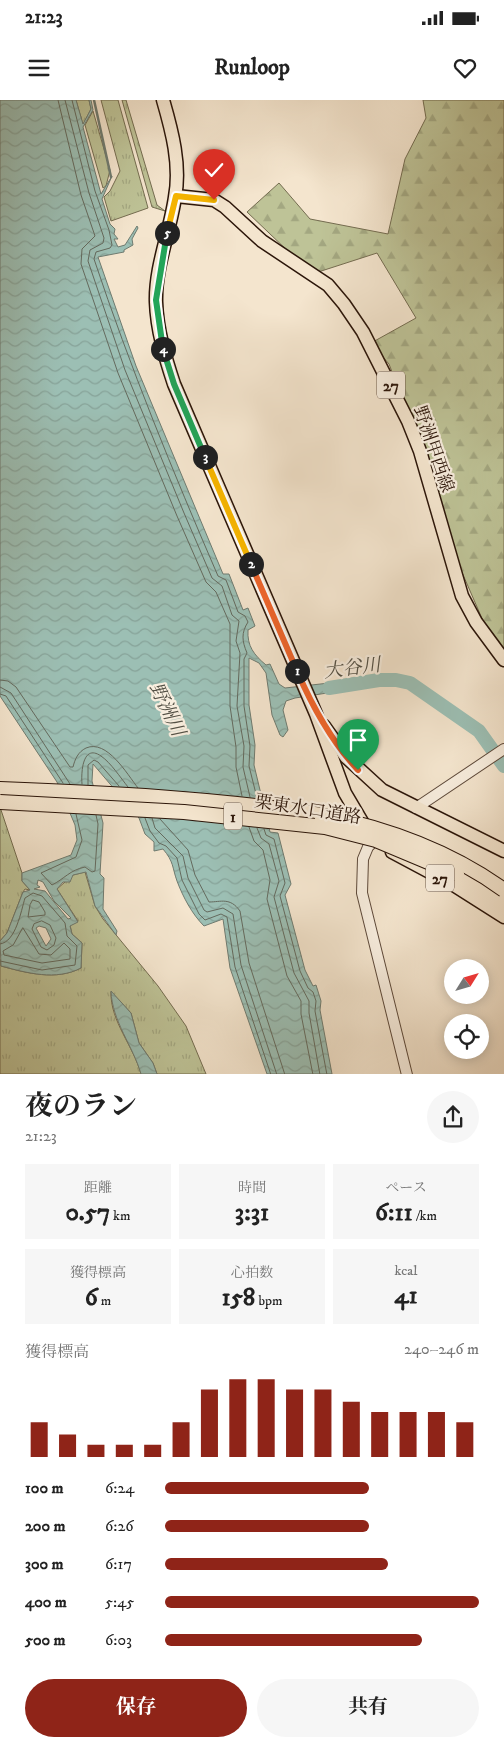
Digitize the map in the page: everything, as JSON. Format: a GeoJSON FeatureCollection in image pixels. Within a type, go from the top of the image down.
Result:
{"type":"FeatureCollection","features":[{"type":"Feature","properties":{"kind":"highway","name":"栗東水口道路"},"geometry":{"type":"LineString","coordinates":[[0,789],[220,802],[264,806],[336,818],[382,830],[424,845],[467,866],[504,890]]}},
{"type":"Feature","properties":{"kind":"highway","name":"栗東水口道路"},"geometry":{"type":"LineString","coordinates":[[0,802],[184,812],[325,827],[382,842],[457,874],[504,904]]}},
{"type":"Feature","properties":{"kind":"main road"},"geometry":{"type":"LineString","coordinates":[[164,100],[171,126],[177,164],[176,196],[160,270],[156,300],[163,353],[174,384],[313,708],[345,793],[374,842]]}},
{"type":"Feature","properties":{"kind":"main road","name":"野洲甲西線"},"geometry":{"type":"LineString","coordinates":[[176,196],[214,200],[225,207],[262,241],[328,285],[344,304],[363,332],[408,420],[420,450],[462,596],[476,622],[504,660]]}},
{"type":"Feature","properties":{"kind":"main road"},"geometry":{"type":"LineString","coordinates":[[313,708],[346,757],[382,790],[416,808],[450,822],[504,851]]}},
{"type":"Feature","properties":{"kind":"main road","name":"27"},"geometry":{"type":"LineString","coordinates":[[374,842],[452,884],[504,917]]}},
{"type":"Feature","properties":{"kind":"street"},"geometry":{"type":"LineString","coordinates":[[416,808],[504,749]]}},
{"type":"Feature","properties":{"kind":"street"},"geometry":{"type":"LineString","coordinates":[[374,842],[368,847],[363,859],[362,893],[407,1074]]}},
{"type":"Feature","properties":{"kind":"green space"},"geometry":{"type":"Polygon","coordinates":[[[76,100],[89,100],[91,109],[83,125],[76,100]]]}},
{"type":"Feature","properties":{"kind":"green space"},"geometry":{"type":"Polygon","coordinates":[[[101,100],[118,100],[148,208],[111,221],[104,197],[110,191],[120,171],[101,100]]]}},
{"type":"Feature","properties":{"kind":"green space"},"geometry":{"type":"Polygon","coordinates":[[[122,100],[126,100],[157,205],[165,211],[152,207],[122,100]]]}},
{"type":"Feature","properties":{"kind":"green space"},"geometry":{"type":"Polygon","coordinates":[[[423,100],[504,100],[504,652],[487,630],[441,524],[424,455],[389,364],[371,343],[416,318],[377,253],[312,274],[247,212],[279,183],[310,219],[388,234],[405,159],[426,118],[423,100]]]}},
{"type":"Feature","properties":{"kind":"green space"},"geometry":{"type":"Polygon","coordinates":[[[93,111],[110,170],[106,186],[103,188],[85,125],[93,111]]]}},
{"type":"Feature","properties":{"kind":"green space"},"geometry":{"type":"Polygon","coordinates":[[[0,807],[22,873],[22,881],[30,890],[25,889],[23,892],[7,933],[0,941],[0,807]]]}},
{"type":"Feature","properties":{"kind":"green space"},"geometry":{"type":"Polygon","coordinates":[[[85,872],[95,906],[103,919],[158,986],[186,1026],[206,1074],[157,1074],[153,1063],[139,1043],[131,1013],[111,992],[114,1013],[118,1024],[141,1074],[0,1074],[0,959],[1,966],[41,974],[62,974],[81,968],[82,943],[72,934],[70,925],[78,921],[57,889],[73,875],[85,872]]]}},
{"type":"Feature","properties":{"kind":"water","name":"野洲川"},"geometry":{"type":"Polygon","coordinates":[[[0,100],[76,100],[83,124],[91,109],[89,100],[91,100],[93,110],[83,127],[101,194],[112,176],[102,199],[110,224],[115,229],[114,234],[118,239],[114,239],[118,247],[125,245],[137,226],[138,228],[132,239],[133,245],[124,250],[124,252],[98,257],[136,366],[223,574],[229,574],[243,610],[248,608],[255,626],[248,630],[250,645],[255,654],[266,665],[270,664],[279,684],[285,688],[338,682],[339,684],[346,683],[347,688],[340,689],[340,691],[286,701],[283,710],[288,730],[283,737],[280,735],[272,715],[266,673],[259,663],[249,658],[249,705],[255,745],[254,765],[270,832],[278,833],[291,884],[285,895],[305,970],[313,986],[316,985],[321,1001],[320,1010],[332,1074],[267,1074],[230,968],[223,919],[204,926],[192,911],[182,893],[167,854],[163,849],[154,851],[154,842],[145,834],[139,818],[93,764],[92,781],[103,823],[100,874],[104,878],[103,909],[117,931],[116,935],[95,906],[86,872],[73,875],[70,882],[63,882],[57,889],[78,922],[70,926],[72,934],[82,943],[81,968],[71,972],[52,975],[31,973],[1,966],[0,941],[7,933],[23,892],[30,890],[22,881],[22,873],[71,855],[77,840],[75,825],[57,782],[0,696],[0,100]],[[38,880],[37,885],[40,887],[34,889],[45,891],[68,919],[71,918],[54,901],[43,882],[38,880]],[[39,926],[36,928],[46,946],[51,939],[46,928],[39,926]]]}},
{"type":"Feature","properties":{"kind":"water"},"geometry":{"type":"Polygon","coordinates":[[[111,991],[131,1013],[139,1043],[153,1063],[157,1074],[141,1074],[115,1013],[111,991]]]}},
{"type":"Feature","properties":{"kind":"waterway"},"geometry":{"type":"LineString","coordinates":[[94,100],[111,177]]}},
{"type":"Feature","properties":{"kind":"waterway","name":"大谷川"},"geometry":{"type":"LineString","coordinates":[[329,688],[379,680],[396,680],[410,683],[479,731],[504,766]]}},
{"type":"Feature","properties":{"kind":"route"},"geometry":{"type":"LineString","coordinates":[[214,200],[176,196],[160,270],[156,300],[163,353],[174,384],[316,714],[346,757],[358,770]]}}]}
